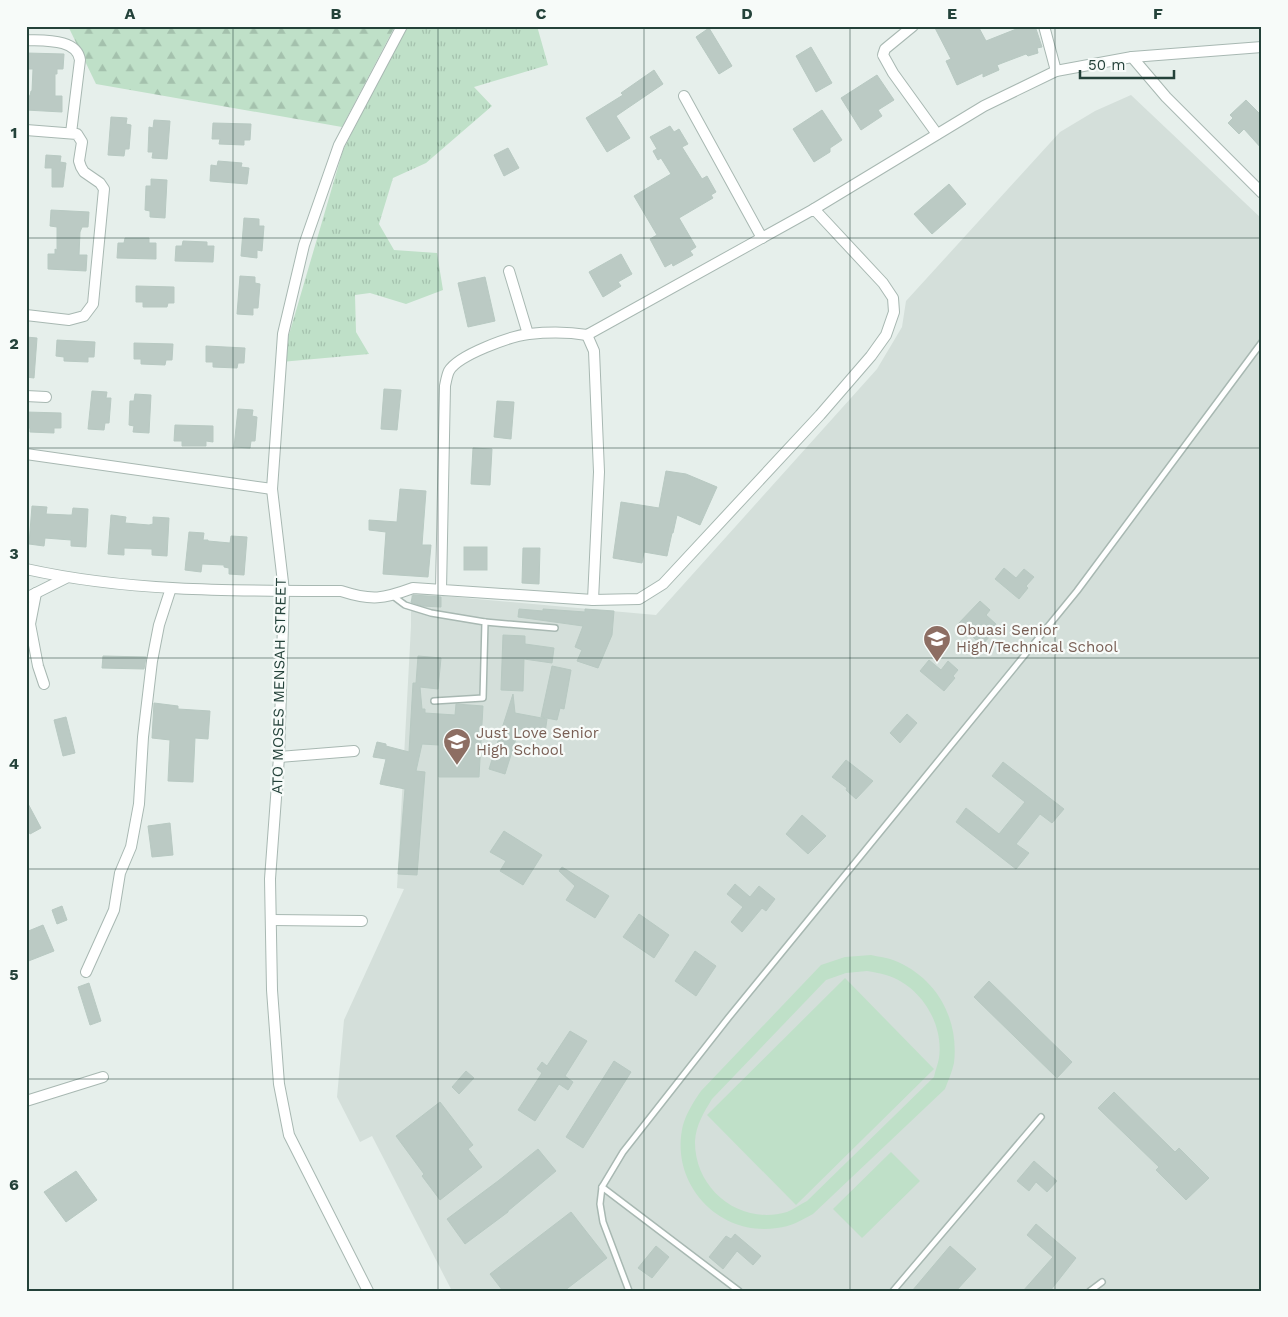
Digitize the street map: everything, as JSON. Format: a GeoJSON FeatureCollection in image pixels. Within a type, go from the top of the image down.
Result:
{"type":"FeatureCollection","features":[{"type":"Feature","properties":{"kind":"street","name":"ATO MOSES MENSAH STREET"},"geometry":{"type":"LineString","coordinates":[[368,1291],[289,1135],[279,1084],[272,990],[270,879],[279,757],[284,591],[272,489],[283,334],[304,245],[339,144],[402,26]]}},
{"type":"Feature","properties":{"kind":"street"},"geometry":{"type":"LineString","coordinates":[[913,26],[885,48],[883,55],[893,73],[937,134]]}},
{"type":"Feature","properties":{"kind":"street"},"geometry":{"type":"LineString","coordinates":[[1044,26],[1056,71]]}},
{"type":"Feature","properties":{"kind":"street"},"geometry":{"type":"LineString","coordinates":[[26,40],[53,42],[72,46],[78,52],[80,60],[72,133]]}},
{"type":"Feature","properties":{"kind":"street"},"geometry":{"type":"LineString","coordinates":[[441,590],[444,386],[450,370],[461,359],[491,346],[528,334],[571,332],[588,335],[814,209],[984,106],[1056,71],[1132,57],[1262,47]]}},
{"type":"Feature","properties":{"kind":"street"},"geometry":{"type":"LineString","coordinates":[[1132,57],[1166,97],[1262,193]]}},
{"type":"Feature","properties":{"kind":"street"},"geometry":{"type":"LineString","coordinates":[[684,96],[762,238]]}},
{"type":"Feature","properties":{"kind":"street"},"geometry":{"type":"LineString","coordinates":[[26,130],[77,134],[82,142],[79,161],[80,168],[100,183],[104,189],[93,304],[84,316],[69,320],[26,314]]}},
{"type":"Feature","properties":{"kind":"street"},"geometry":{"type":"LineString","coordinates":[[26,569],[66,578],[171,588],[341,591],[361,598],[374,599],[393,596],[413,588],[593,600],[640,599],[663,584],[820,415],[871,356],[886,335],[894,312],[893,298],[883,283],[814,209]]}},
{"type":"Feature","properties":{"kind":"street"},"geometry":{"type":"LineString","coordinates":[[509,270],[528,334]]}},
{"type":"Feature","properties":{"kind":"street"},"geometry":{"type":"LineString","coordinates":[[588,335],[594,351],[599,472],[593,600]]}},
{"type":"Feature","properties":{"kind":"street"},"geometry":{"type":"LineString","coordinates":[[26,396],[46,397]]}},
{"type":"Feature","properties":{"kind":"street"},"geometry":{"type":"LineString","coordinates":[[26,454],[272,489]]}},
{"type":"Feature","properties":{"kind":"street"},"geometry":{"type":"LineString","coordinates":[[44,684],[38,666],[30,624],[31,595],[66,578]]}},
{"type":"Feature","properties":{"kind":"street"},"geometry":{"type":"LineString","coordinates":[[86,972],[114,910],[120,873],[131,847],[140,804],[143,737],[152,661],[158,625],[171,588]]}},
{"type":"Feature","properties":{"kind":"street"},"geometry":{"type":"LineString","coordinates":[[279,757],[354,751]]}},
{"type":"Feature","properties":{"kind":"street"},"geometry":{"type":"LineString","coordinates":[[272,920],[362,921]]}},
{"type":"Feature","properties":{"kind":"street"},"geometry":{"type":"LineString","coordinates":[[26,1101],[103,1077]]}},
{"type":"Feature","properties":{"kind":"lane"},"geometry":{"type":"LineString","coordinates":[[629,1291],[603,1222],[600,1204],[602,1187],[623,1152],[723,1025],[1077,590],[1262,342]]}},
{"type":"Feature","properties":{"kind":"lane"},"geometry":{"type":"LineString","coordinates":[[393,596],[405,605],[431,613],[485,622],[555,628]]}},
{"type":"Feature","properties":{"kind":"lane"},"geometry":{"type":"LineString","coordinates":[[434,701],[483,698],[485,622]]}},
{"type":"Feature","properties":{"kind":"lane"},"geometry":{"type":"LineString","coordinates":[[893,1291],[1040,1118]]}},
{"type":"Feature","properties":{"kind":"lane"},"geometry":{"type":"LineString","coordinates":[[602,1187],[739,1291]]}},
{"type":"Feature","properties":{"kind":"lane"},"geometry":{"type":"LineString","coordinates":[[1090,1291],[1102,1282]]}},
{"type":"Feature","properties":{"kind":"shaded area","name":"Obuasi Senior High/Technical School"},"geometry":{"type":"Polygon","coordinates":[[[1131,95],[1262,219],[1262,1291],[452,1291],[372,1136],[360,1142],[337,1097],[344,1020],[404,889],[397,888],[411,626],[411,593],[656,615],[877,369],[902,327],[906,301],[1060,132],[1095,111],[1131,95]]]}},
{"type":"Feature","properties":{"kind":"green space"},"geometry":{"type":"Polygon","coordinates":[[[68,26],[395,26],[342,127],[96,84],[68,26]]]}},
{"type":"Feature","properties":{"kind":"green space"},"geometry":{"type":"Polygon","coordinates":[[[407,26],[537,26],[548,65],[474,87],[492,106],[426,163],[393,178],[379,224],[394,250],[437,253],[443,290],[406,304],[370,293],[355,295],[356,332],[369,354],[281,362],[343,150],[407,26]]]}},
{"type":"Feature","properties":{"kind":"green space"},"geometry":{"type":"Polygon","coordinates":[[[871,955],[895,961],[924,979],[935,991],[949,1017],[955,1047],[954,1063],[945,1089],[813,1214],[791,1225],[777,1228],[755,1229],[735,1224],[718,1215],[703,1202],[691,1185],[683,1167],[681,1146],[683,1125],[701,1091],[821,965],[845,957],[871,955]],[[867,971],[846,973],[826,980],[712,1099],[699,1124],[695,1141],[697,1158],[702,1174],[711,1188],[723,1200],[753,1214],[770,1215],[787,1212],[807,1201],[934,1077],[940,1045],[938,1032],[927,1007],[919,996],[898,980],[884,974],[867,971]]]}},
{"type":"Feature","properties":{"kind":"green space"},"geometry":{"type":"Polygon","coordinates":[[[845,978],[934,1069],[796,1205],[707,1115],[845,978]]]}},
{"type":"Feature","properties":{"kind":"green space"},"geometry":{"type":"Polygon","coordinates":[[[891,1152],[920,1181],[862,1238],[833,1209],[891,1152]]]}},
{"type":"Feature","properties":{"kind":"building"},"geometry":{"type":"Polygon","coordinates":[[[934,26],[978,26],[986,41],[1024,26],[1035,26],[1042,47],[1037,48],[1038,53],[1028,56],[1026,54],[997,65],[999,70],[983,77],[983,73],[957,85],[946,61],[951,59],[934,26]]]}},
{"type":"Feature","properties":{"kind":"building"},"geometry":{"type":"Polygon","coordinates":[[[709,28],[732,66],[719,74],[696,37],[709,28]]]}},
{"type":"Feature","properties":{"kind":"building"},"geometry":{"type":"Polygon","coordinates":[[[811,47],[832,83],[816,92],[796,56],[811,47]]]}},
{"type":"Feature","properties":{"kind":"building"},"geometry":{"type":"Polygon","coordinates":[[[26,53],[64,54],[63,69],[57,69],[57,74],[55,74],[55,96],[62,96],[62,112],[26,110],[26,95],[30,96],[32,91],[33,69],[26,69],[26,53]]]}},
{"type":"Feature","properties":{"kind":"building"},"geometry":{"type":"Polygon","coordinates":[[[654,70],[663,84],[616,116],[630,138],[607,152],[586,118],[623,95],[621,93],[654,70]]]}},
{"type":"Feature","properties":{"kind":"building"},"geometry":{"type":"Polygon","coordinates":[[[877,75],[894,100],[878,110],[882,116],[861,130],[841,98],[877,75]]]}},
{"type":"Feature","properties":{"kind":"building"},"geometry":{"type":"Polygon","coordinates":[[[1246,100],[1262,116],[1262,149],[1244,129],[1239,134],[1228,123],[1233,118],[1230,115],[1246,100]]]}},
{"type":"Feature","properties":{"kind":"building"},"geometry":{"type":"Polygon","coordinates":[[[822,110],[842,140],[830,148],[830,152],[814,162],[793,129],[822,110]]]}},
{"type":"Feature","properties":{"kind":"building"},"geometry":{"type":"Polygon","coordinates":[[[111,117],[127,118],[126,124],[131,125],[129,149],[125,149],[124,156],[108,155],[111,117]]]}},
{"type":"Feature","properties":{"kind":"building"},"geometry":{"type":"Polygon","coordinates":[[[154,120],[170,121],[167,159],[152,158],[153,152],[148,152],[149,127],[153,128],[154,120]]]}},
{"type":"Feature","properties":{"kind":"building"},"geometry":{"type":"Polygon","coordinates":[[[213,123],[251,124],[250,140],[244,140],[244,145],[219,144],[220,139],[212,139],[213,123]]]}},
{"type":"Feature","properties":{"kind":"building"},"geometry":{"type":"Polygon","coordinates":[[[670,126],[674,132],[679,129],[688,144],[682,147],[702,179],[707,176],[716,192],[711,195],[713,198],[679,218],[696,247],[690,251],[693,255],[673,266],[672,263],[665,267],[650,239],[657,235],[634,196],[671,174],[661,158],[658,160],[653,151],[657,149],[650,137],[670,126]]]}},
{"type":"Feature","properties":{"kind":"building"},"geometry":{"type":"Polygon","coordinates":[[[508,148],[519,168],[504,176],[494,155],[508,148]]]}},
{"type":"Feature","properties":{"kind":"building"},"geometry":{"type":"Polygon","coordinates":[[[46,155],[61,156],[60,162],[66,163],[63,187],[52,187],[52,168],[45,168],[46,155]]]}},
{"type":"Feature","properties":{"kind":"building"},"geometry":{"type":"Polygon","coordinates":[[[218,161],[242,163],[241,167],[249,168],[247,184],[210,181],[211,165],[217,166],[218,161]]]}},
{"type":"Feature","properties":{"kind":"building"},"geometry":{"type":"Polygon","coordinates":[[[151,179],[167,180],[165,218],[150,217],[150,211],[145,210],[146,186],[151,186],[151,179]]]}},
{"type":"Feature","properties":{"kind":"building"},"geometry":{"type":"Polygon","coordinates":[[[949,184],[966,204],[932,234],[914,214],[949,184]]]}},
{"type":"Feature","properties":{"kind":"building"},"geometry":{"type":"Polygon","coordinates":[[[51,210],[89,212],[88,227],[82,227],[80,232],[79,255],[87,255],[86,271],[48,269],[48,254],[55,254],[55,249],[57,250],[57,227],[50,226],[51,210]]]}},
{"type":"Feature","properties":{"kind":"building"},"geometry":{"type":"Polygon","coordinates":[[[244,218],[259,219],[259,226],[264,226],[262,251],[257,250],[257,258],[241,256],[244,218]]]}},
{"type":"Feature","properties":{"kind":"building"},"geometry":{"type":"Polygon","coordinates":[[[125,238],[149,238],[149,243],[156,243],[156,259],[117,258],[118,243],[124,243],[125,238]]]}},
{"type":"Feature","properties":{"kind":"building"},"geometry":{"type":"Polygon","coordinates":[[[183,241],[207,242],[207,246],[214,246],[213,262],[175,261],[176,246],[182,246],[183,241]]]}},
{"type":"Feature","properties":{"kind":"building"},"geometry":{"type":"Polygon","coordinates":[[[621,254],[632,274],[618,282],[621,286],[603,297],[589,272],[621,254]]]}},
{"type":"Feature","properties":{"kind":"building"},"geometry":{"type":"Polygon","coordinates":[[[240,276],[255,277],[255,283],[260,284],[258,308],[253,308],[253,315],[237,314],[240,276]]]}},
{"type":"Feature","properties":{"kind":"building"},"geometry":{"type":"Polygon","coordinates":[[[485,277],[495,321],[468,327],[458,283],[485,277]]]}},
{"type":"Feature","properties":{"kind":"building"},"geometry":{"type":"Polygon","coordinates":[[[136,286],[174,287],[174,303],[168,303],[167,307],[143,307],[143,302],[136,302],[136,286]]]}},
{"type":"Feature","properties":{"kind":"building"},"geometry":{"type":"Polygon","coordinates":[[[26,337],[37,338],[34,378],[26,377],[26,337]]]}},
{"type":"Feature","properties":{"kind":"building"},"geometry":{"type":"Polygon","coordinates":[[[57,340],[95,342],[94,357],[88,357],[88,362],[64,361],[64,357],[56,356],[57,340]]]}},
{"type":"Feature","properties":{"kind":"building"},"geometry":{"type":"Polygon","coordinates":[[[134,343],[173,344],[172,360],[166,360],[165,365],[141,364],[141,359],[134,359],[134,343]]]}},
{"type":"Feature","properties":{"kind":"building"},"geometry":{"type":"Polygon","coordinates":[[[206,346],[245,348],[244,363],[238,363],[237,368],[213,367],[213,362],[206,362],[206,346]]]}},
{"type":"Feature","properties":{"kind":"building"},"geometry":{"type":"Polygon","coordinates":[[[384,389],[401,390],[397,430],[381,429],[384,389]]]}},
{"type":"Feature","properties":{"kind":"building"},"geometry":{"type":"Polygon","coordinates":[[[92,391],[107,392],[106,398],[111,398],[109,423],[105,423],[104,430],[88,429],[92,391]]]}},
{"type":"Feature","properties":{"kind":"building"},"geometry":{"type":"Polygon","coordinates":[[[135,394],[151,395],[149,433],[133,432],[134,426],[129,425],[130,401],[134,401],[135,394]]]}},
{"type":"Feature","properties":{"kind":"building"},"geometry":{"type":"Polygon","coordinates":[[[497,401],[514,402],[511,439],[494,437],[497,401]]]}},
{"type":"Feature","properties":{"kind":"building"},"geometry":{"type":"Polygon","coordinates":[[[238,409],[253,410],[252,416],[257,417],[255,441],[251,441],[250,448],[234,447],[238,409]]]}},
{"type":"Feature","properties":{"kind":"building"},"geometry":{"type":"Polygon","coordinates":[[[26,412],[61,413],[61,428],[54,428],[54,433],[30,432],[30,428],[26,428],[26,412]]]}},
{"type":"Feature","properties":{"kind":"building"},"geometry":{"type":"Polygon","coordinates":[[[175,425],[213,426],[213,442],[206,441],[206,446],[182,446],[182,441],[174,441],[175,425]]]}},
{"type":"Feature","properties":{"kind":"building"},"geometry":{"type":"Polygon","coordinates":[[[473,448],[492,449],[490,485],[471,484],[473,448]]]}},
{"type":"Feature","properties":{"kind":"building"},"geometry":{"type":"Polygon","coordinates":[[[666,471],[686,474],[717,487],[700,525],[677,515],[667,556],[644,552],[642,563],[613,558],[621,502],[659,508],[666,471]]]}},
{"type":"Feature","properties":{"kind":"building"},"geometry":{"type":"Polygon","coordinates":[[[400,489],[426,491],[422,545],[431,545],[428,577],[383,574],[386,532],[369,530],[369,520],[397,522],[400,489]]]}},
{"type":"Feature","properties":{"kind":"building"},"geometry":{"type":"Polygon","coordinates":[[[32,506],[47,507],[46,514],[72,515],[73,508],[88,509],[86,547],[71,546],[71,540],[45,538],[44,546],[29,544],[32,506]]]}},
{"type":"Feature","properties":{"kind":"building"},"geometry":{"type":"Polygon","coordinates":[[[111,515],[126,517],[125,523],[149,525],[153,524],[153,517],[169,518],[167,556],[152,555],[152,549],[124,548],[124,555],[108,554],[111,515]]]}},
{"type":"Feature","properties":{"kind":"building"},"geometry":{"type":"Polygon","coordinates":[[[189,532],[204,533],[203,540],[230,543],[231,536],[247,537],[244,575],[229,574],[229,568],[224,567],[224,565],[202,564],[201,572],[185,570],[189,532]]]}},
{"type":"Feature","properties":{"kind":"building"},"geometry":{"type":"Polygon","coordinates":[[[464,547],[487,547],[487,570],[464,570],[464,547]]]}},
{"type":"Feature","properties":{"kind":"building"},"geometry":{"type":"Polygon","coordinates":[[[523,548],[540,548],[539,584],[522,583],[523,548]]]}},
{"type":"Feature","properties":{"kind":"building"},"geometry":{"type":"Polygon","coordinates":[[[1004,568],[1016,578],[1024,569],[1034,577],[1026,586],[1028,588],[1019,599],[995,579],[1004,568]]]}},
{"type":"Feature","properties":{"kind":"building"},"geometry":{"type":"Polygon","coordinates":[[[413,595],[441,597],[441,607],[422,606],[411,602],[413,595]]]}},
{"type":"Feature","properties":{"kind":"building"},"geometry":{"type":"Polygon","coordinates":[[[980,601],[990,610],[986,615],[996,624],[989,633],[991,635],[982,645],[958,624],[980,601]]]}},
{"type":"Feature","properties":{"kind":"building"},"geometry":{"type":"Polygon","coordinates":[[[519,609],[585,612],[585,609],[614,611],[612,635],[598,668],[577,661],[582,650],[575,647],[583,626],[518,617],[519,609]]]}},
{"type":"Feature","properties":{"kind":"building"},"geometry":{"type":"Polygon","coordinates":[[[503,635],[525,636],[525,644],[554,648],[552,663],[524,659],[523,691],[501,690],[503,635]]]}},
{"type":"Feature","properties":{"kind":"building"},"geometry":{"type":"Polygon","coordinates":[[[103,656],[146,657],[144,669],[102,668],[103,656]]]}},
{"type":"Feature","properties":{"kind":"building"},"geometry":{"type":"Polygon","coordinates":[[[418,656],[441,658],[438,689],[420,687],[422,709],[425,709],[425,713],[455,715],[456,704],[483,706],[479,777],[439,777],[439,745],[422,744],[416,771],[425,772],[417,875],[398,874],[405,789],[380,784],[386,759],[373,757],[377,742],[409,752],[413,683],[416,683],[418,656]]]}},
{"type":"Feature","properties":{"kind":"building"},"geometry":{"type":"Polygon","coordinates":[[[929,660],[941,670],[948,661],[958,670],[953,676],[955,678],[944,691],[920,671],[929,660]]]}},
{"type":"Feature","properties":{"kind":"building"},"geometry":{"type":"Polygon","coordinates":[[[552,666],[571,670],[564,709],[560,708],[557,720],[541,717],[552,666]]]}},
{"type":"Feature","properties":{"kind":"building"},"geometry":{"type":"Polygon","coordinates":[[[513,694],[515,713],[547,719],[545,733],[519,729],[505,774],[489,769],[513,694]]]}},
{"type":"Feature","properties":{"kind":"building"},"geometry":{"type":"Polygon","coordinates":[[[154,703],[178,706],[178,709],[210,711],[208,739],[195,738],[193,782],[168,781],[170,740],[152,738],[154,703]]]}},
{"type":"Feature","properties":{"kind":"building"},"geometry":{"type":"Polygon","coordinates":[[[907,714],[917,723],[900,743],[890,733],[907,714]]]}},
{"type":"Feature","properties":{"kind":"building"},"geometry":{"type":"Polygon","coordinates":[[[66,717],[75,753],[63,756],[54,720],[66,717]]]}},
{"type":"Feature","properties":{"kind":"building"},"geometry":{"type":"Polygon","coordinates":[[[846,760],[873,781],[856,799],[846,790],[847,788],[832,777],[846,760]]]}},
{"type":"Feature","properties":{"kind":"building"},"geometry":{"type":"Polygon","coordinates":[[[1003,762],[1064,809],[1052,823],[1040,814],[1016,844],[1029,853],[1016,869],[956,822],[966,808],[999,834],[1025,802],[992,776],[1003,762]]]}},
{"type":"Feature","properties":{"kind":"building"},"geometry":{"type":"Polygon","coordinates":[[[26,800],[41,828],[30,834],[26,826],[26,800]]]}},
{"type":"Feature","properties":{"kind":"building"},"geometry":{"type":"Polygon","coordinates":[[[802,815],[826,836],[808,854],[786,834],[802,815]]]}},
{"type":"Feature","properties":{"kind":"building"},"geometry":{"type":"Polygon","coordinates":[[[170,823],[173,855],[152,857],[148,826],[170,823]]]}},
{"type":"Feature","properties":{"kind":"building"},"geometry":{"type":"Polygon","coordinates":[[[504,831],[542,855],[523,885],[500,871],[506,861],[490,852],[504,831]]]}},
{"type":"Feature","properties":{"kind":"building"},"geometry":{"type":"Polygon","coordinates":[[[562,867],[609,896],[595,918],[566,900],[575,886],[559,871],[562,867]]]}},
{"type":"Feature","properties":{"kind":"building"},"geometry":{"type":"Polygon","coordinates":[[[735,884],[750,897],[759,886],[775,899],[766,911],[762,908],[742,932],[731,922],[743,907],[727,894],[735,884]]]}},
{"type":"Feature","properties":{"kind":"building"},"geometry":{"type":"Polygon","coordinates":[[[62,906],[67,920],[57,924],[52,910],[62,906]]]}},
{"type":"Feature","properties":{"kind":"building"},"geometry":{"type":"Polygon","coordinates":[[[639,914],[669,935],[654,958],[623,937],[639,914]]]}},
{"type":"Feature","properties":{"kind":"building"},"geometry":{"type":"Polygon","coordinates":[[[43,925],[54,951],[26,962],[26,932],[43,925]]]}},
{"type":"Feature","properties":{"kind":"building"},"geometry":{"type":"Polygon","coordinates":[[[695,951],[716,966],[696,996],[675,981],[695,951]]]}},
{"type":"Feature","properties":{"kind":"building"},"geometry":{"type":"Polygon","coordinates":[[[989,981],[1072,1062],[1057,1078],[974,997],[989,981]]]}},
{"type":"Feature","properties":{"kind":"building"},"geometry":{"type":"Polygon","coordinates":[[[89,983],[101,1021],[90,1025],[78,987],[89,983]]]}},
{"type":"Feature","properties":{"kind":"building"},"geometry":{"type":"Polygon","coordinates":[[[570,1031],[587,1041],[565,1076],[573,1082],[568,1090],[559,1084],[535,1121],[518,1110],[542,1073],[537,1069],[542,1062],[547,1066],[570,1031]]]}},
{"type":"Feature","properties":{"kind":"building"},"geometry":{"type":"Polygon","coordinates":[[[614,1061],[631,1072],[583,1148],[566,1137],[614,1061]]]}},
{"type":"Feature","properties":{"kind":"building"},"geometry":{"type":"Polygon","coordinates":[[[466,1071],[474,1078],[459,1094],[452,1087],[466,1071]]]}},
{"type":"Feature","properties":{"kind":"building"},"geometry":{"type":"Polygon","coordinates":[[[1114,1092],[1175,1152],[1179,1148],[1209,1178],[1186,1200],[1156,1170],[1159,1167],[1098,1108],[1114,1092]]]}},
{"type":"Feature","properties":{"kind":"building"},"geometry":{"type":"Polygon","coordinates":[[[440,1102],[473,1145],[468,1149],[482,1167],[440,1200],[422,1176],[424,1174],[396,1136],[440,1102]]]}},
{"type":"Feature","properties":{"kind":"building"},"geometry":{"type":"Polygon","coordinates":[[[538,1149],[556,1171],[508,1212],[465,1244],[447,1219],[538,1149]]]}},
{"type":"Feature","properties":{"kind":"building"},"geometry":{"type":"Polygon","coordinates":[[[1034,1161],[1057,1181],[1047,1192],[1036,1182],[1029,1191],[1017,1181],[1034,1161]]]}},
{"type":"Feature","properties":{"kind":"building"},"geometry":{"type":"Polygon","coordinates":[[[76,1171],[97,1200],[66,1222],[44,1192],[76,1171]]]}},
{"type":"Feature","properties":{"kind":"building"},"geometry":{"type":"Polygon","coordinates":[[[571,1212],[607,1258],[564,1291],[503,1291],[490,1274],[571,1212]]]}},
{"type":"Feature","properties":{"kind":"building"},"geometry":{"type":"Polygon","coordinates":[[[1036,1224],[1076,1258],[1050,1291],[1023,1291],[1053,1257],[1027,1235],[1036,1224]]]}},
{"type":"Feature","properties":{"kind":"building"},"geometry":{"type":"Polygon","coordinates":[[[735,1234],[761,1256],[753,1265],[737,1251],[723,1269],[709,1257],[726,1236],[731,1239],[735,1234]]]}},
{"type":"Feature","properties":{"kind":"building"},"geometry":{"type":"Polygon","coordinates":[[[656,1246],[669,1257],[652,1278],[638,1268],[656,1246]]]}},
{"type":"Feature","properties":{"kind":"building"},"geometry":{"type":"Polygon","coordinates":[[[950,1246],[976,1269],[956,1291],[912,1291],[950,1246]]]}},
{"type":"Feature","properties":{"kind":"place","name":"Obuasi Senior High/Technical School"},"geometry":{"type":"Point","coordinates":[937,663]}},
{"type":"Feature","properties":{"kind":"place","name":"Just Love Senior High School"},"geometry":{"type":"Point","coordinates":[457,766]}}]}
